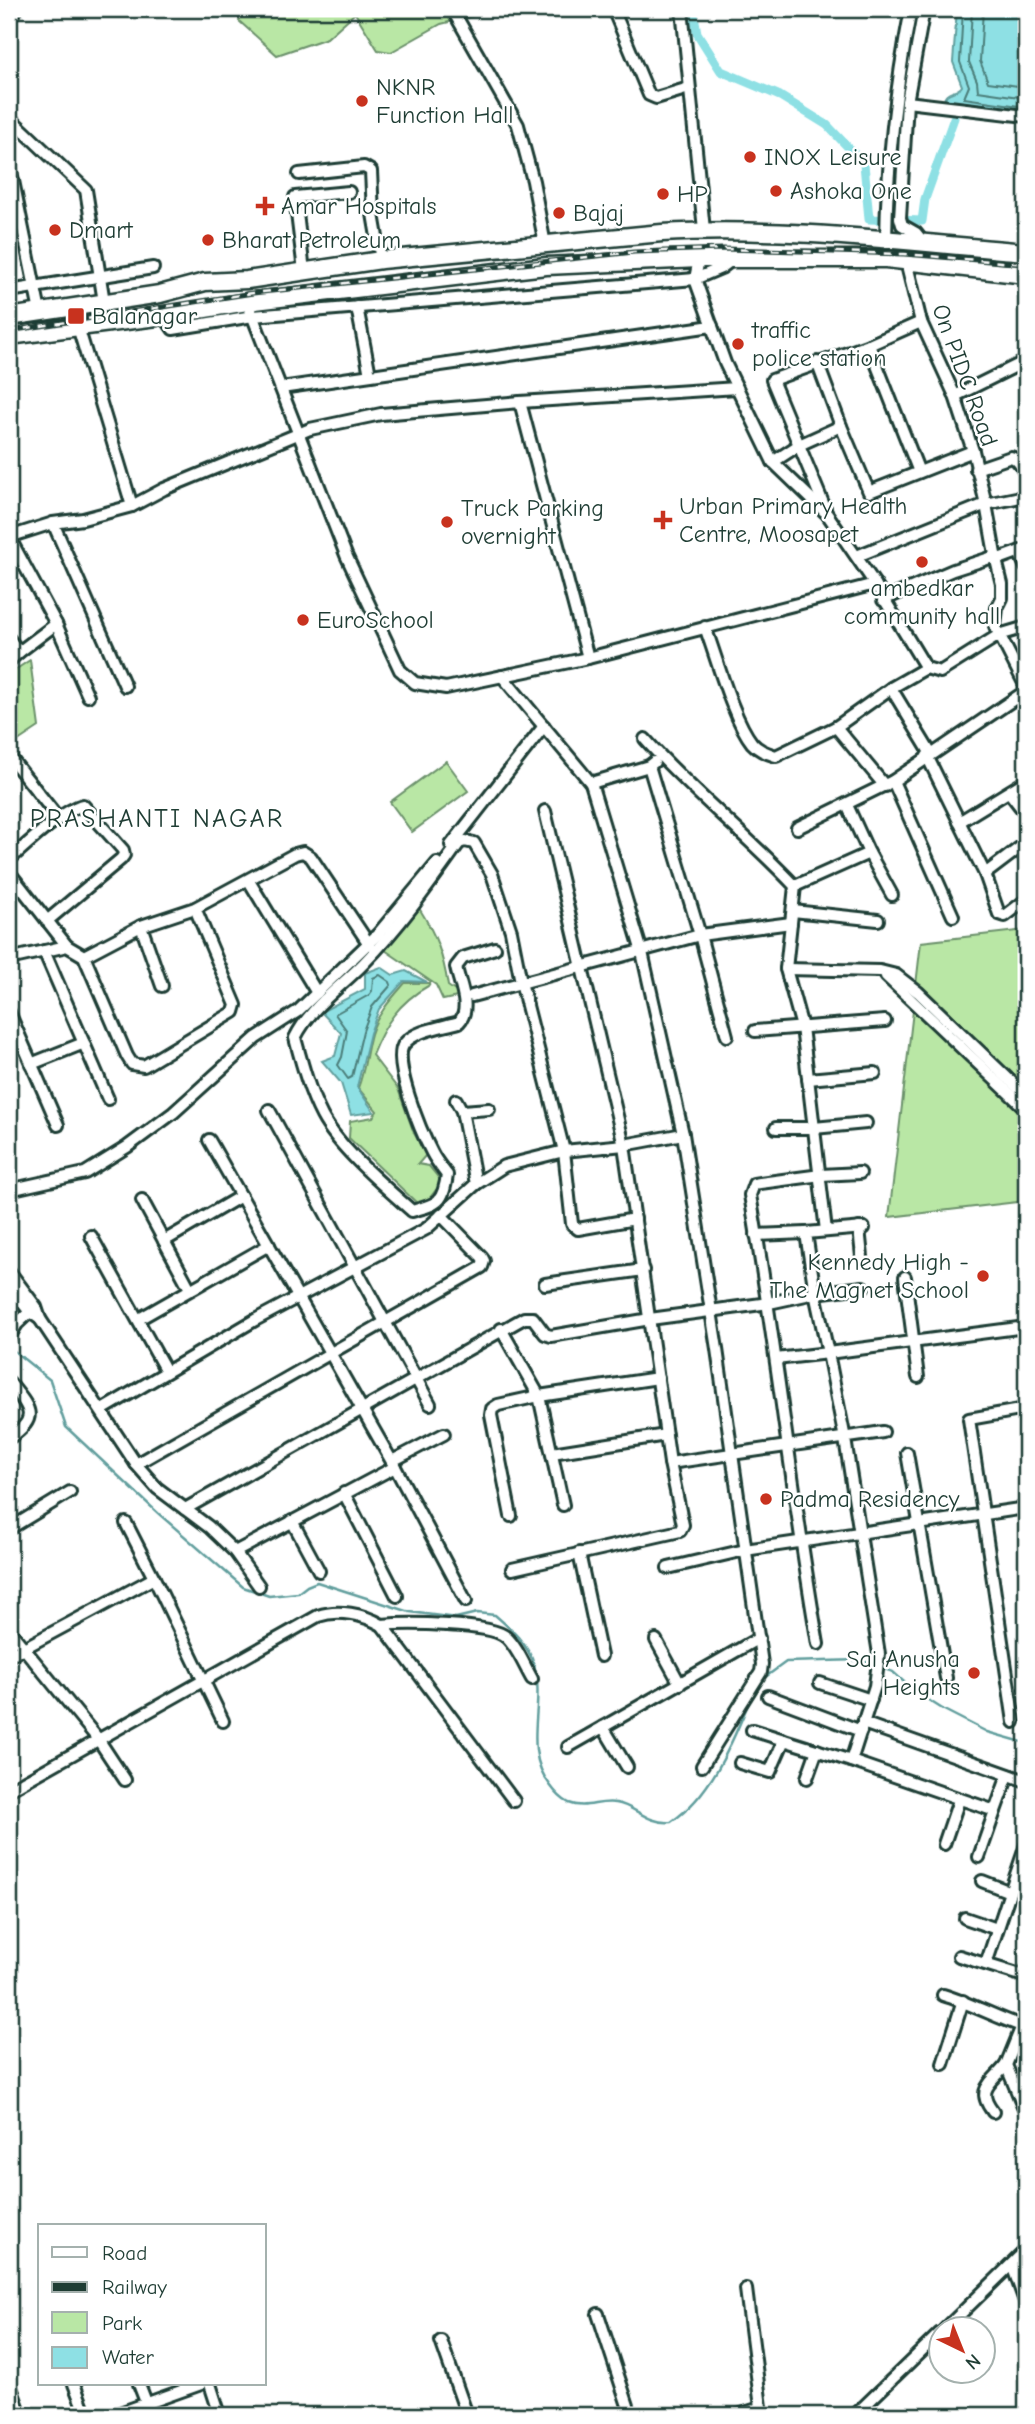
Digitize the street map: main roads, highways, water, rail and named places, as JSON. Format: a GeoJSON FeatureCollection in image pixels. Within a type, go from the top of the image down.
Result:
{"type":"FeatureCollection","features":[{"type":"Feature","properties":{"kind":"highway"},"geometry":{"type":"LineString","coordinates":[[9,317],[160,294],[205,282],[247,280],[388,259],[704,230],[886,233],[924,243],[1026,252]]}},
{"type":"Feature","properties":{"kind":"highway"},"geometry":{"type":"LineString","coordinates":[[388,259],[398,285]]}},
{"type":"Feature","properties":{"kind":"highway"},"geometry":{"type":"LineString","coordinates":[[9,336],[164,316],[250,309],[398,285],[546,266],[699,259],[886,259],[1026,275]]}},
{"type":"Feature","properties":{"kind":"water"},"geometry":{"type":"Polygon","coordinates":[[[957,9],[1026,9],[1026,111],[944,102],[948,94],[962,86],[953,62],[957,9]]]}},
{"type":"Feature","properties":{"kind":"water"},"geometry":{"type":"Polygon","coordinates":[[[381,967],[393,975],[406,971],[427,982],[404,981],[379,1009],[370,1033],[357,1087],[374,1112],[351,1115],[341,1083],[322,1061],[335,1056],[341,1033],[321,1012],[365,989],[365,973],[381,967]]]}},
{"type":"Feature","properties":{"kind":"waterway"},"geometry":{"type":"LineString","coordinates":[[693,9],[697,33],[721,71],[780,96],[827,125],[864,164],[869,219],[922,221],[925,199],[954,118]]}},
{"type":"Feature","properties":{"kind":"waterway"},"geometry":{"type":"LineString","coordinates":[[9,1347],[50,1380],[66,1427],[159,1514],[243,1587],[269,1596],[298,1593],[317,1582],[410,1612],[456,1618],[477,1613],[495,1615],[518,1637],[532,1658],[537,1680],[537,1756],[541,1771],[550,1785],[569,1803],[581,1806],[616,1803],[648,1818],[671,1822],[699,1797],[710,1781],[729,1748],[752,1695]]}},
{"type":"Feature","properties":{"kind":"waterway"},"geometry":{"type":"LineString","coordinates":[[760,1681],[786,1662],[860,1660],[876,1666]]}},
{"type":"Feature","properties":{"kind":"waterway"},"geometry":{"type":"LineString","coordinates":[[882,1668],[893,1672],[914,1691],[944,1710],[987,1732],[1026,1743]]}},
{"type":"Feature","properties":{"kind":"railway"},"geometry":{"type":"LineString","coordinates":[[9,331],[253,293],[634,252],[723,249],[904,254],[1026,264]]}},
{"type":"Feature","properties":{"kind":"place","name":"NKNR Function Hall"},"geometry":{"type":"Point","coordinates":[362,101]}},
{"type":"Feature","properties":{"kind":"place","name":"INOX Leisure"},"geometry":{"type":"Point","coordinates":[750,157]}},
{"type":"Feature","properties":{"kind":"place","name":"Ashoka One"},"geometry":{"type":"Point","coordinates":[776,191]}},
{"type":"Feature","properties":{"kind":"place","name":"HP"},"geometry":{"type":"Point","coordinates":[663,194]}},
{"type":"Feature","properties":{"kind":"place","name":"Amar Hospitals"},"geometry":{"type":"Point","coordinates":[265,206]}},
{"type":"Feature","properties":{"kind":"place","name":"Bajaj"},"geometry":{"type":"Point","coordinates":[559,213]}},
{"type":"Feature","properties":{"kind":"place","name":"Dmart"},"geometry":{"type":"Point","coordinates":[55,230]}},
{"type":"Feature","properties":{"kind":"place","name":"Bharat Petroleum"},"geometry":{"type":"Point","coordinates":[208,240]}},
{"type":"Feature","properties":{"kind":"place","name":"Balanagar"},"geometry":{"type":"Point","coordinates":[76,316]}},
{"type":"Feature","properties":{"kind":"place","name":"traffic police station"},"geometry":{"type":"Point","coordinates":[738,344]}},
{"type":"Feature","properties":{"kind":"place","name":"Urban Primary Health Centre, Moosapet"},"geometry":{"type":"Point","coordinates":[663,520]}},
{"type":"Feature","properties":{"kind":"place","name":"Truck Parking overnight"},"geometry":{"type":"Point","coordinates":[447,522]}},
{"type":"Feature","properties":{"kind":"place","name":"ambedkar community hall"},"geometry":{"type":"Point","coordinates":[922,562]}},
{"type":"Feature","properties":{"kind":"place","name":"EuroSchool"},"geometry":{"type":"Point","coordinates":[303,620]}},
{"type":"Feature","properties":{"kind":"place","name":"Kennedy High - The Magnet School"},"geometry":{"type":"Point","coordinates":[983,1276]}},
{"type":"Feature","properties":{"kind":"place","name":"Padma Residency"},"geometry":{"type":"Point","coordinates":[766,1499]}},
{"type":"Feature","properties":{"kind":"place","name":"Sai Anusha Heights"},"geometry":{"type":"Point","coordinates":[974,1673]}},
{"type":"Feature","properties":{"kind":"district","name":"PRASHANTI NAGAR"},"geometry":{"type":"Point","coordinates":[157,819]}}]}
